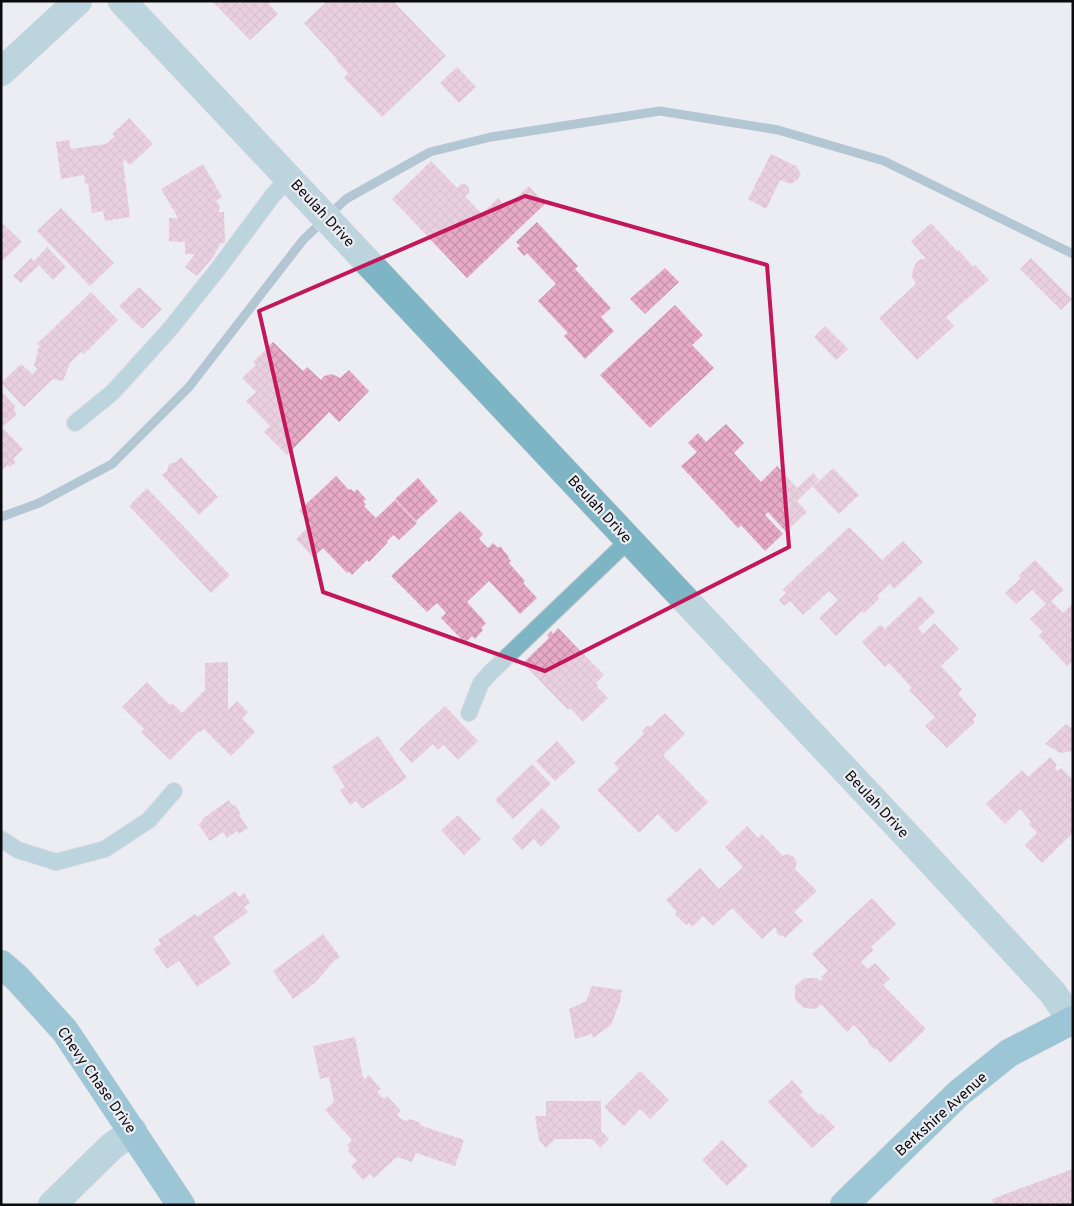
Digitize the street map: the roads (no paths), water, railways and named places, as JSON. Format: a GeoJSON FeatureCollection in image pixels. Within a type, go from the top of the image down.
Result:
{"type":"FeatureCollection","features":[{"type":"Feature","properties":{"kind":"main road","name":"Chevy Chase Drive"},"geometry":{"type":"LineString","coordinates":[[1,964],[17,978],[65,1031],[181,1205]]}},
{"type":"Feature","properties":{"kind":"main road","name":"Berkshire Avenue"},"geometry":{"type":"LineString","coordinates":[[844,1205],[959,1093],[1009,1053],[1072,1020]]}},
{"type":"Feature","properties":{"kind":"street"},"geometry":{"type":"LineString","coordinates":[[1,72],[78,1]]}},
{"type":"Feature","properties":{"kind":"street","name":"Beulah Drive"},"geometry":{"type":"LineString","coordinates":[[122,1],[953,885],[1053,993],[1072,1020]]}},
{"type":"Feature","properties":{"kind":"street"},"geometry":{"type":"LineString","coordinates":[[52,1205],[111,1147],[133,1131]]}},
{"type":"Feature","properties":{"kind":"lane"},"geometry":{"type":"LineString","coordinates":[[75,423],[113,392],[170,329],[273,195],[289,178]]}},
{"type":"Feature","properties":{"kind":"lane"},"geometry":{"type":"LineString","coordinates":[[469,713],[481,683],[491,672],[629,540]]}},
{"type":"Feature","properties":{"kind":"lane"},"geometry":{"type":"LineString","coordinates":[[1,840],[18,850],[56,862],[105,849],[149,820],[174,791]]}},
{"type":"Feature","properties":{"kind":"waterway"},"geometry":{"type":"LineString","coordinates":[[1,517],[39,503],[112,464],[189,387],[303,240],[346,199],[430,152],[491,137],[660,111],[778,130],[884,161],[1073,254]]}}]}
